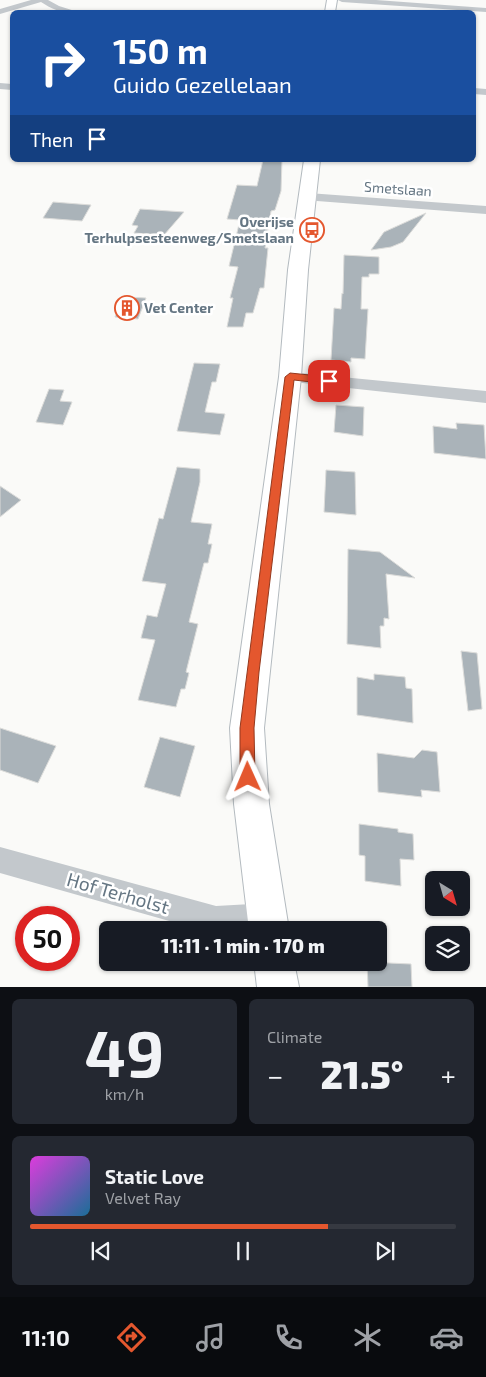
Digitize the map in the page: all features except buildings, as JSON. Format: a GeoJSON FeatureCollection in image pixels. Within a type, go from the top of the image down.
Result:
{"type":"FeatureCollection","features":[{"type":"Feature","properties":{"kind":"main road"},"geometry":{"type":"LineString","coordinates":[[268,921],[253,826],[248,777],[247,728],[290,377],[298,270],[312,162]]}},
{"type":"Feature","properties":{"kind":"main road"},"geometry":{"type":"LineString","coordinates":[[275,971],[278,987]]}},
{"type":"Feature","properties":{"kind":"street"},"geometry":{"type":"LineString","coordinates":[[0,12],[39,0]]}},
{"type":"Feature","properties":{"kind":"street"},"geometry":{"type":"LineString","coordinates":[[43,0],[56,8],[65,10]]}},
{"type":"Feature","properties":{"kind":"street"},"geometry":{"type":"LineString","coordinates":[[342,0],[486,10]]}},
{"type":"Feature","properties":{"kind":"street","name":"Smetslaan"},"geometry":{"type":"LineString","coordinates":[[308,197],[486,210]]}},
{"type":"Feature","properties":{"kind":"street"},"geometry":{"type":"LineString","coordinates":[[290,377],[486,397]]}},
{"type":"Feature","properties":{"kind":"street","name":"Hof Terholst"},"geometry":{"type":"LineString","coordinates":[[0,860],[216,920],[229,921]]}},
{"type":"Feature","properties":{"kind":"place","name":"Overijse Terhulpsesteenweg/Smetslaan"},"geometry":{"type":"Point","coordinates":[312,230]}},
{"type":"Feature","properties":{"kind":"place","name":"Vet Center"},"geometry":{"type":"Point","coordinates":[127,308]}},
{"type":"Feature","properties":{"kind":"route"},"geometry":{"type":"LineString","coordinates":[[248,777],[247,728],[252,672],[290,377],[329,381]]}}]}
